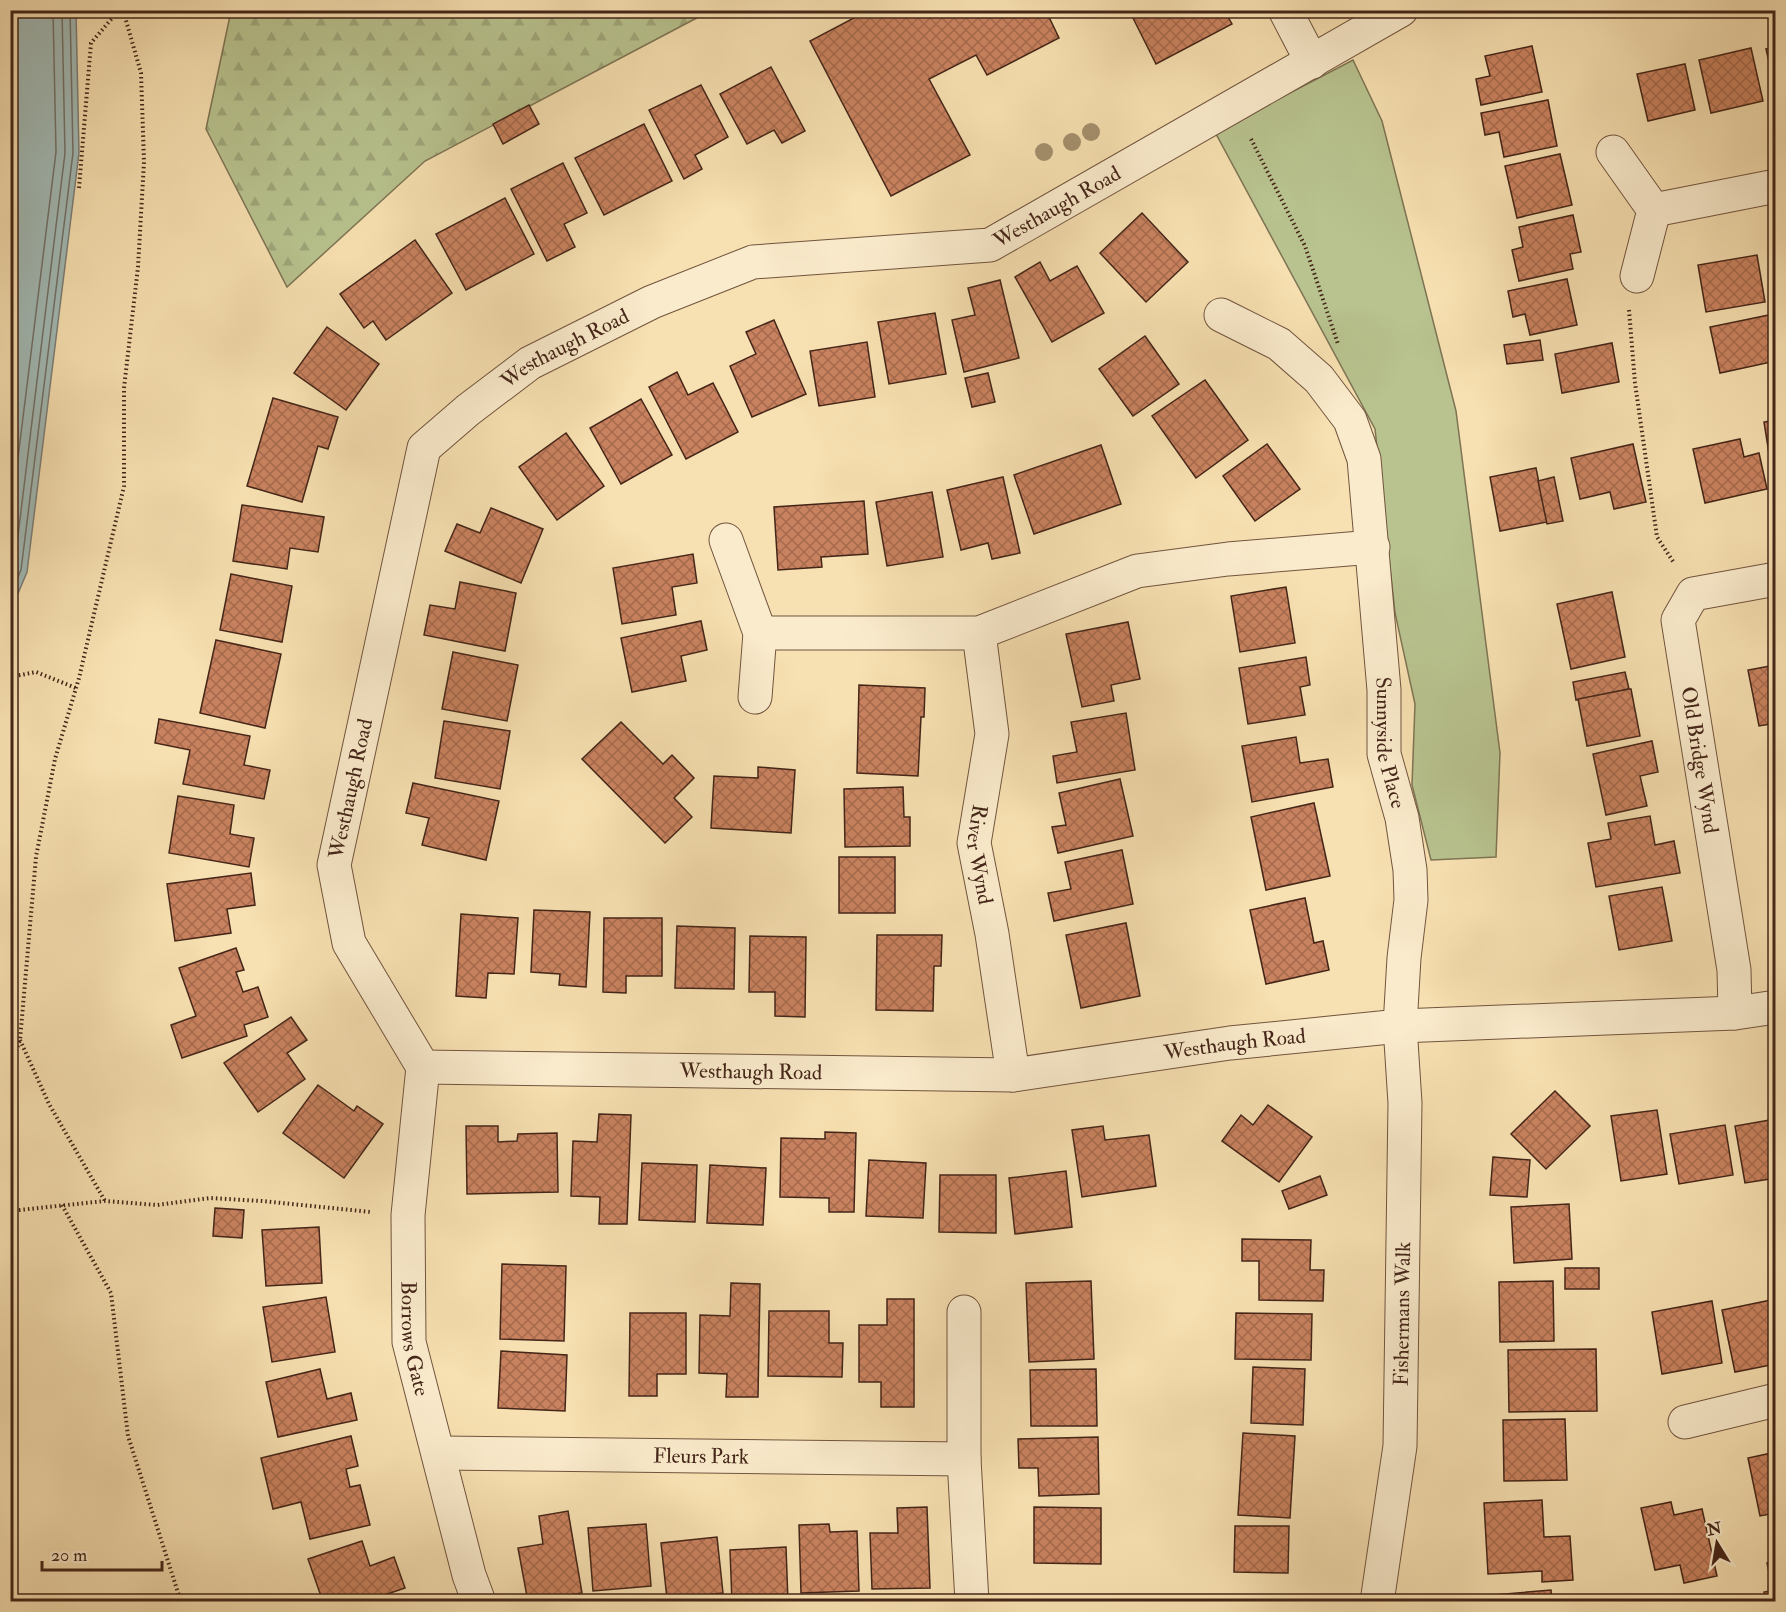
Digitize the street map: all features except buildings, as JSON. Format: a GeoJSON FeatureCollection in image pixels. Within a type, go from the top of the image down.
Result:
{"type":"FeatureCollection","features":[{"type":"Feature","properties":{"kind":"street"},"geometry":{"type":"LineString","coordinates":[[1285,10],[1311,62]]}},
{"type":"Feature","properties":{"kind":"street","name":"Westhaugh Road"},"geometry":{"type":"LineString","coordinates":[[1401,10],[990,245],[753,262],[652,302],[530,363],[468,410],[424,448],[334,865],[349,943],[423,1067],[1013,1075],[1230,1043],[1400,1026],[1735,1012],[1776,1007]]}},
{"type":"Feature","properties":{"kind":"street"},"geometry":{"type":"LineString","coordinates":[[1613,152],[1654,210],[1637,276]]}},
{"type":"Feature","properties":{"kind":"street"},"geometry":{"type":"LineString","coordinates":[[1654,210],[1776,186]]}},
{"type":"Feature","properties":{"kind":"street","name":"Sunnyside Place"},"geometry":{"type":"LineString","coordinates":[[1221,315],[1279,344],[1319,379],[1350,420],[1364,459],[1384,690],[1384,754],[1402,818],[1410,870],[1411,900],[1404,958],[1400,1026]]}},
{"type":"Feature","properties":{"kind":"street"},"geometry":{"type":"LineString","coordinates":[[726,540],[760,633],[755,697]]}},
{"type":"Feature","properties":{"kind":"street"},"geometry":{"type":"LineString","coordinates":[[760,633],[979,633],[1137,571],[1228,559],[1373,547]]}},
{"type":"Feature","properties":{"kind":"street"},"geometry":{"type":"LineString","coordinates":[[1693,594],[1776,579]]}},
{"type":"Feature","properties":{"kind":"street","name":"Old Bridge Wynd"},"geometry":{"type":"LineString","coordinates":[[1693,594],[1678,620],[1734,970],[1735,1012]]}},
{"type":"Feature","properties":{"kind":"street","name":"River Wynd"},"geometry":{"type":"LineString","coordinates":[[979,633],[992,734],[974,843],[992,934],[1013,1075]]}},
{"type":"Feature","properties":{"kind":"street","name":"Fishermans Walk"},"geometry":{"type":"LineString","coordinates":[[1377,1602],[1400,1446],[1405,1103],[1400,1026]]}},
{"type":"Feature","properties":{"kind":"street","name":"Borrows Gate"},"geometry":{"type":"LineString","coordinates":[[423,1067],[408,1215],[409,1342],[469,1575],[479,1602]]}},
{"type":"Feature","properties":{"kind":"street"},"geometry":{"type":"LineString","coordinates":[[964,1312],[964,1459],[972,1600]]}},
{"type":"Feature","properties":{"kind":"street"},"geometry":{"type":"LineString","coordinates":[[1685,1422],[1776,1400]]}},
{"type":"Feature","properties":{"kind":"street","name":"Fleurs Park"},"geometry":{"type":"LineString","coordinates":[[439,1453],[964,1459]]}},
{"type":"Feature","properties":{"kind":"path"},"geometry":{"type":"LineString","coordinates":[[79,188],[91,43],[121,10]]}},
{"type":"Feature","properties":{"kind":"path"},"geometry":{"type":"LineString","coordinates":[[10,1068],[20,1040],[36,857],[55,759],[76,688],[123,486],[124,388],[138,267],[144,162],[141,73],[121,10]]}},
{"type":"Feature","properties":{"kind":"path"},"geometry":{"type":"LineString","coordinates":[[1235,106],[1305,246],[1339,347]]}},
{"type":"Feature","properties":{"kind":"path"},"geometry":{"type":"LineString","coordinates":[[1637,276],[1628,292],[1635,383],[1657,537],[1693,594]]}},
{"type":"Feature","properties":{"kind":"path"},"geometry":{"type":"LineString","coordinates":[[10,676],[36,672],[76,688]]}},
{"type":"Feature","properties":{"kind":"path"},"geometry":{"type":"LineString","coordinates":[[20,1040],[49,1104],[105,1201]]}},
{"type":"Feature","properties":{"kind":"path"},"geometry":{"type":"LineString","coordinates":[[10,1211],[105,1201],[157,1205],[210,1198],[408,1215]]}},
{"type":"Feature","properties":{"kind":"path"},"geometry":{"type":"LineString","coordinates":[[62,1205],[111,1293],[128,1436],[181,1602]]}},
{"type":"Feature","properties":{"kind":"path"},"geometry":{"type":"LineString","coordinates":[[972,1600],[1052,1597],[1128,1602]]}},
{"type":"Feature","properties":{"kind":"green space"},"geometry":{"type":"Polygon","coordinates":[[[231,11],[710,11],[425,161],[287,287],[206,129],[231,11]]]}},
{"type":"Feature","properties":{"kind":"green space"},"geometry":{"type":"Polygon","coordinates":[[[1353,60],[1382,121],[1456,411],[1500,753],[1496,857],[1431,860],[1412,785],[1415,704],[1395,613],[1375,429],[1215,132],[1353,60]]]}},
{"type":"Feature","properties":{"kind":"water"},"geometry":{"type":"Polygon","coordinates":[[[11,10],[76,11],[79,153],[27,572],[11,610],[11,10]]]}}]}
